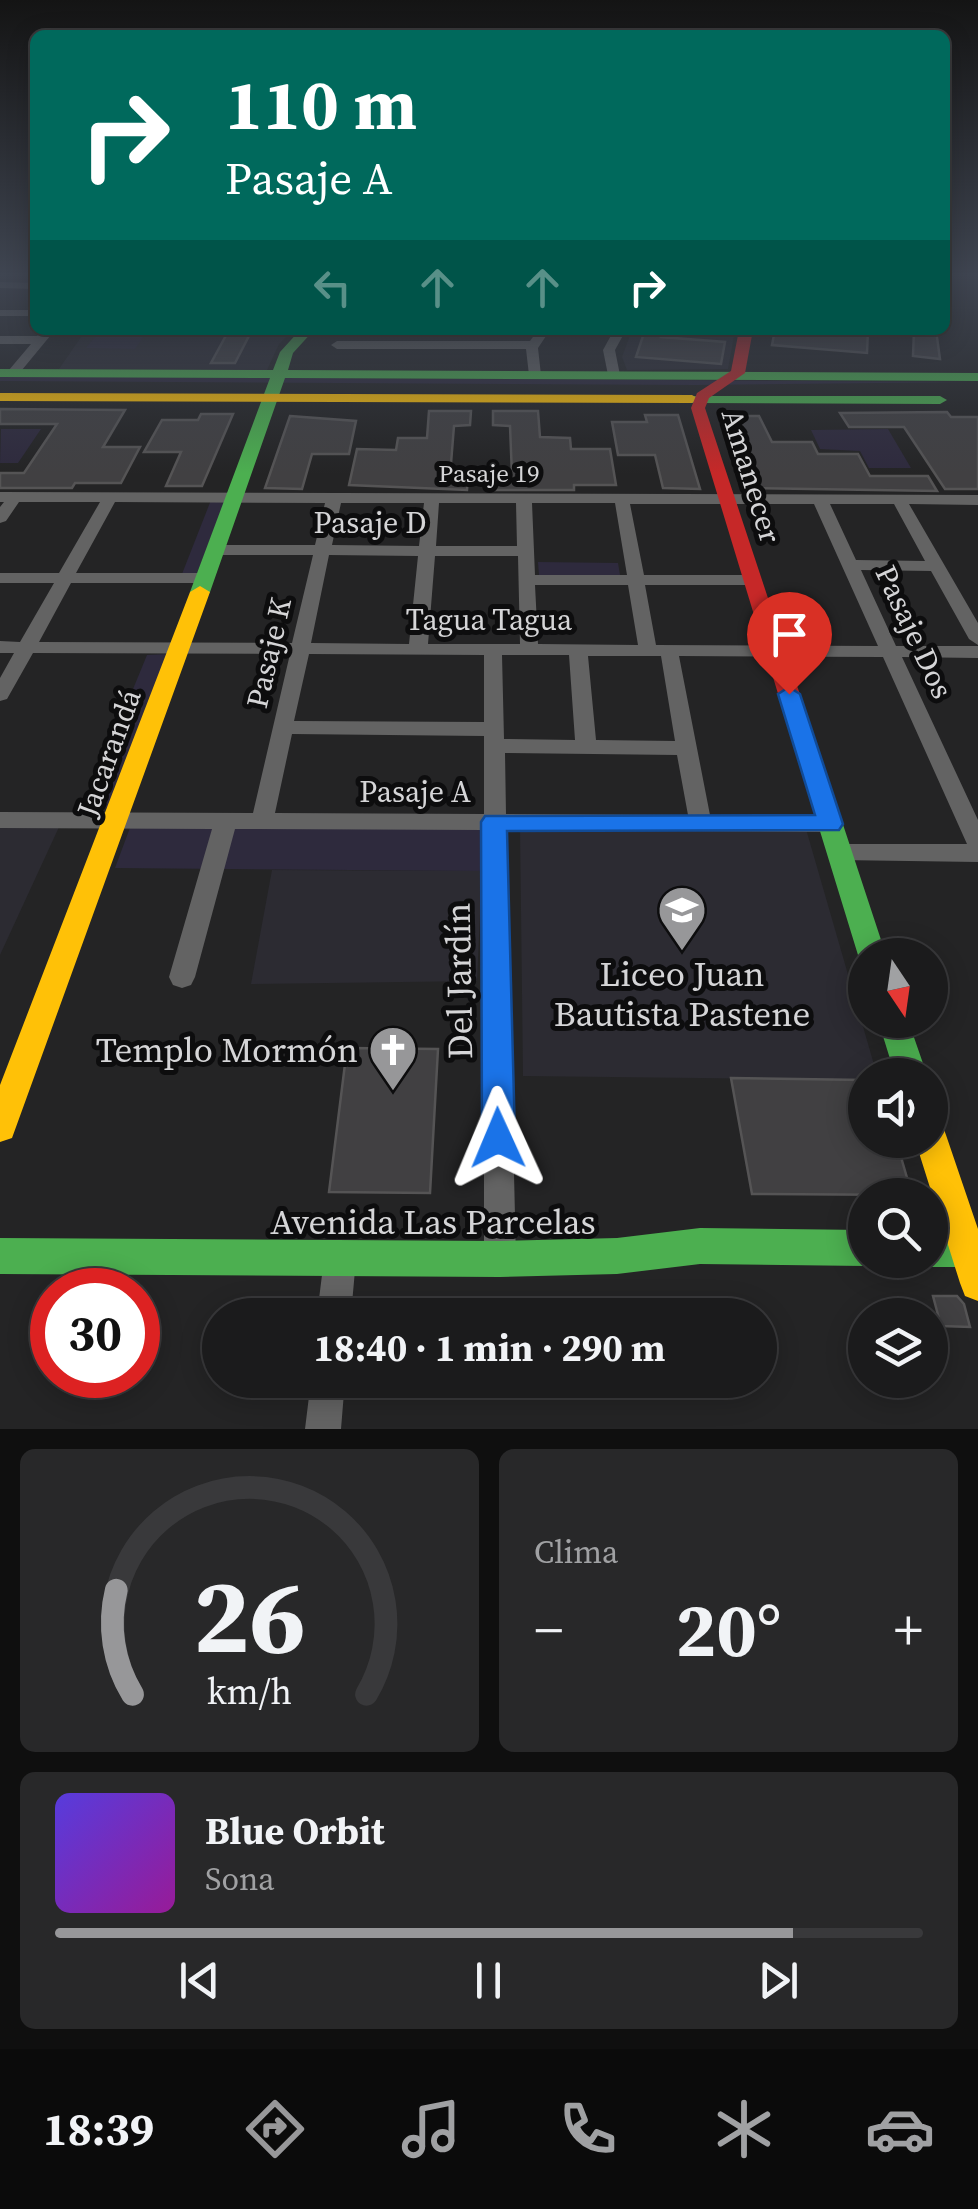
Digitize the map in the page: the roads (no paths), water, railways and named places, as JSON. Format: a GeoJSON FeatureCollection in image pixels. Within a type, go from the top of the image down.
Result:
{"type":"FeatureCollection","features":[{"type":"Feature","properties":{"kind":"main road","name":"Jacarandá"},"geometry":{"type":"LineString","coordinates":[[0,1127],[117,821],[290,347],[296,341]]}},
{"type":"Feature","properties":{"kind":"main road"},"geometry":{"type":"LineString","coordinates":[[736,376],[744,341]]}},
{"type":"Feature","properties":{"kind":"main road"},"geometry":{"type":"LineString","coordinates":[[7,373],[978,378]]}},
{"type":"Feature","properties":{"kind":"main road","name":"Amanecer"},"geometry":{"type":"LineString","coordinates":[[736,376],[699,400],[699,415],[867,938]]}},
{"type":"Feature","properties":{"kind":"main road"},"geometry":{"type":"LineString","coordinates":[[0,397],[978,400]]}},
{"type":"Feature","properties":{"kind":"main road"},"geometry":{"type":"LineString","coordinates":[[938,1158],[972,1249],[978,1283]]}},
{"type":"Feature","properties":{"kind":"main road","name":"Avenida Las Parcelas"},"geometry":{"type":"LineString","coordinates":[[0,1256],[500,1260],[616,1256],[700,1246],[848,1248]]}},
{"type":"Feature","properties":{"kind":"street"},"geometry":{"type":"LineString","coordinates":[[7,373],[39,341]]}},
{"type":"Feature","properties":{"kind":"street"},"geometry":{"type":"LineString","coordinates":[[337,344],[402,341]]}},
{"type":"Feature","properties":{"kind":"street"},"geometry":{"type":"LineString","coordinates":[[505,341],[533,344]]}},
{"type":"Feature","properties":{"kind":"street"},"geometry":{"type":"LineString","coordinates":[[535,375],[536,341]]}},
{"type":"Feature","properties":{"kind":"street"},"geometry":{"type":"LineString","coordinates":[[614,375],[610,350],[615,341]]}},
{"type":"Feature","properties":{"kind":"street"},"geometry":{"type":"LineString","coordinates":[[0,518],[7,497]]}},
{"type":"Feature","properties":{"kind":"street","name":"Pasaje 19"},"geometry":{"type":"LineString","coordinates":[[7,497],[978,500]]}},
{"type":"Feature","properties":{"kind":"street"},"geometry":{"type":"LineString","coordinates":[[0,695],[110,497]]}},
{"type":"Feature","properties":{"kind":"street","name":"Pasaje K"},"geometry":{"type":"LineString","coordinates":[[262,821],[334,498]]}},
{"type":"Feature","properties":{"kind":"street"},"geometry":{"type":"LineString","coordinates":[[418,649],[432,498]]}},
{"type":"Feature","properties":{"kind":"street"},"geometry":{"type":"LineString","coordinates":[[524,498],[529,650]]}},
{"type":"Feature","properties":{"kind":"street"},"geometry":{"type":"LineString","coordinates":[[622,499],[636,580],[687,748],[700,823]]}},
{"type":"Feature","properties":{"kind":"street","name":"Pasaje Dos"},"geometry":{"type":"LineString","coordinates":[[820,500],[978,844]]}},
{"type":"Feature","properties":{"kind":"street"},"geometry":{"type":"LineString","coordinates":[[899,500],[978,639]]}},
{"type":"Feature","properties":{"kind":"street","name":"Pasaje D"},"geometry":{"type":"LineString","coordinates":[[215,550],[526,551]]}},
{"type":"Feature","properties":{"kind":"street"},"geometry":{"type":"LineString","coordinates":[[850,565],[935,566]]}},
{"type":"Feature","properties":{"kind":"street"},"geometry":{"type":"LineString","coordinates":[[0,578],[205,578]]}},
{"type":"Feature","properties":{"kind":"street"},"geometry":{"type":"LineString","coordinates":[[526,580],[752,580]]}},
{"type":"Feature","properties":{"kind":"street","name":"Tagua Tagua"},"geometry":{"type":"LineString","coordinates":[[0,647],[978,652]]}},
{"type":"Feature","properties":{"kind":"street","name":"Del Jardín"},"geometry":{"type":"LineString","coordinates":[[492,650],[500,1260]]}},
{"type":"Feature","properties":{"kind":"street"},"geometry":{"type":"LineString","coordinates":[[578,650],[586,747]]}},
{"type":"Feature","properties":{"kind":"street"},"geometry":{"type":"LineString","coordinates":[[282,727],[586,747],[687,748]]}},
{"type":"Feature","properties":{"kind":"street","name":"Pasaje A"},"geometry":{"type":"LineString","coordinates":[[0,820],[830,824]]}},
{"type":"Feature","properties":{"kind":"street"},"geometry":{"type":"LineString","coordinates":[[182,977],[226,821]]}},
{"type":"Feature","properties":{"kind":"street"},"geometry":{"type":"LineString","coordinates":[[840,852],[978,853]]}},
{"type":"Feature","properties":{"kind":"street"},"geometry":{"type":"LineString","coordinates":[[336,1298],[340,1259]]}},
{"type":"Feature","properties":{"kind":"street"},"geometry":{"type":"LineString","coordinates":[[323,1429],[326,1398]]}},
{"type":"Feature","properties":{"kind":"place","name":"Liceo Juan Bautista Pastene"},"geometry":{"type":"Point","coordinates":[682,952]}},
{"type":"Feature","properties":{"kind":"place","name":"Templo Mormón"},"geometry":{"type":"Point","coordinates":[393,1092]}}]}
